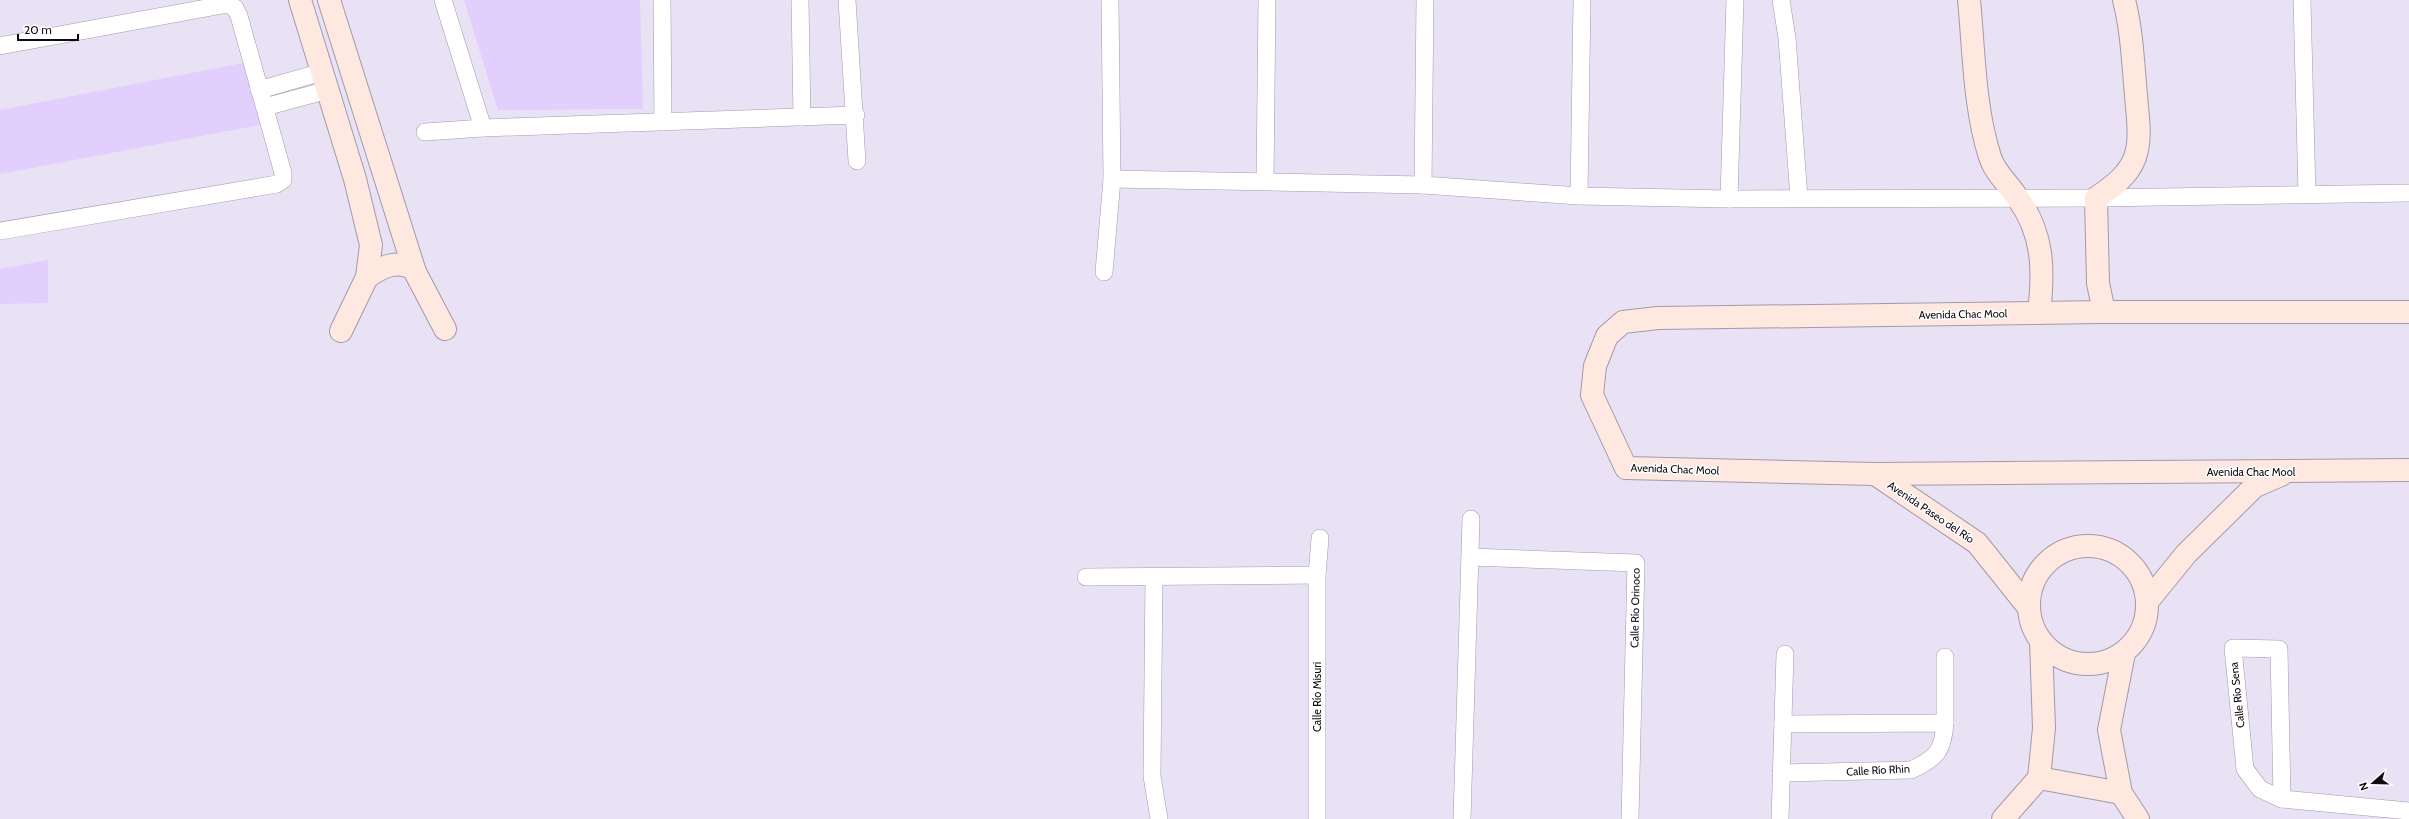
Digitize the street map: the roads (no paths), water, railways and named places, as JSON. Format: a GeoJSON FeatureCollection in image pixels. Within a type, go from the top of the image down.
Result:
{"type":"FeatureCollection","features":[{"type":"Feature","properties":{"kind":"street"},"geometry":{"type":"LineString","coordinates":[[300,0],[355,179],[371,245],[367,277],[341,331]]}},
{"type":"Feature","properties":{"kind":"street"},"geometry":{"type":"LineString","coordinates":[[329,0],[414,269],[445,329]]}},
{"type":"Feature","properties":{"kind":"street"},"geometry":{"type":"LineString","coordinates":[[444,0],[483,128]]}},
{"type":"Feature","properties":{"kind":"street"},"geometry":{"type":"LineString","coordinates":[[662,0],[663,122]]}},
{"type":"Feature","properties":{"kind":"street"},"geometry":{"type":"LineString","coordinates":[[800,0],[802,117]]}},
{"type":"Feature","properties":{"kind":"street"},"geometry":{"type":"LineString","coordinates":[[847,0],[856,115],[857,161]]}},
{"type":"Feature","properties":{"kind":"street"},"geometry":{"type":"LineString","coordinates":[[1104,272],[1112,180],[1110,0]]}},
{"type":"Feature","properties":{"kind":"street"},"geometry":{"type":"LineString","coordinates":[[1265,181],[1267,0]]}},
{"type":"Feature","properties":{"kind":"street"},"geometry":{"type":"LineString","coordinates":[[1423,185],[1424,0]]}},
{"type":"Feature","properties":{"kind":"street"},"geometry":{"type":"LineString","coordinates":[[1579,196],[1582,0]]}},
{"type":"Feature","properties":{"kind":"street"},"geometry":{"type":"LineString","coordinates":[[1729,199],[1735,0]]}},
{"type":"Feature","properties":{"kind":"street"},"geometry":{"type":"LineString","coordinates":[[1781,0],[1787,38],[1799,198]]}},
{"type":"Feature","properties":{"kind":"street"},"geometry":{"type":"LineString","coordinates":[[1969,0],[1983,134],[1991,159],[2002,179],[2017,197],[2031,222],[2041,256],[2043,277],[2039,313]]}},
{"type":"Feature","properties":{"kind":"street"},"geometry":{"type":"LineString","coordinates":[[2096,198],[2115,185],[2128,171],[2137,150],[2138,118],[2130,23],[2124,0]]}},
{"type":"Feature","properties":{"kind":"street"},"geometry":{"type":"LineString","coordinates":[[2302,0],[2307,194]]}},
{"type":"Feature","properties":{"kind":"street"},"geometry":{"type":"LineString","coordinates":[[0,46],[228,4],[235,8],[239,16],[283,173],[283,180],[277,184],[0,232]]}},
{"type":"Feature","properties":{"kind":"street"},"geometry":{"type":"LineString","coordinates":[[259,90],[325,81]]}},
{"type":"Feature","properties":{"kind":"street"},"geometry":{"type":"LineString","coordinates":[[265,107],[325,81]]}},
{"type":"Feature","properties":{"kind":"street"},"geometry":{"type":"LineString","coordinates":[[425,132],[483,128],[856,115]]}},
{"type":"Feature","properties":{"kind":"street"},"geometry":{"type":"LineString","coordinates":[[355,179],[370,182],[384,174]]}},
{"type":"Feature","properties":{"kind":"street"},"geometry":{"type":"LineString","coordinates":[[1112,180],[1265,181],[1423,185],[1579,196],[1729,199],[2017,197],[2096,198],[2409,193]]}},
{"type":"Feature","properties":{"kind":"street"},"geometry":{"type":"LineString","coordinates":[[2096,198],[2098,283],[2104,312]]}},
{"type":"Feature","properties":{"kind":"street"},"geometry":{"type":"LineString","coordinates":[[367,277],[387,266],[396,264],[406,264],[414,269]]}},
{"type":"Feature","properties":{"kind":"street","name":"Avenida Chac Mool"},"geometry":{"type":"LineString","coordinates":[[2409,312],[2104,312],[1658,318],[1623,322],[1607,336],[1595,366],[1592,395],[1626,468],[1875,474],[2409,470]]}},
{"type":"Feature","properties":{"kind":"street"},"geometry":{"type":"LineString","coordinates":[[2147,602],[2186,554],[2255,486],[2288,471]]}},
{"type":"Feature","properties":{"kind":"street","name":"Avenida Paseo del Río"},"geometry":{"type":"LineString","coordinates":[[1875,474],[1977,543],[2029,608]]}},
{"type":"Feature","properties":{"kind":"street"},"geometry":{"type":"LineString","coordinates":[[1462,819],[1471,519]]}},
{"type":"Feature","properties":{"kind":"street","name":"Calle Río Misuri"},"geometry":{"type":"LineString","coordinates":[[1317,819],[1317,575],[1320,538]]}},
{"type":"Feature","properties":{"kind":"street"},"geometry":{"type":"LineString","coordinates":[[2083,546],[2102,548],[2113,553],[2133,567],[2142,583],[2147,602],[2145,621],[2137,638],[2124,653],[2107,661],[2088,664],[2070,662],[2054,653],[2041,641],[2032,626],[2029,608],[2031,591],[2038,574],[2050,560],[2065,550],[2083,546]]}},
{"type":"Feature","properties":{"kind":"street","name":"Calle Río Orinoco"},"geometry":{"type":"LineString","coordinates":[[1470,557],[1636,563],[1630,819]]}},
{"type":"Feature","properties":{"kind":"street"},"geometry":{"type":"LineString","coordinates":[[1086,577],[1317,575]]}},
{"type":"Feature","properties":{"kind":"street"},"geometry":{"type":"LineString","coordinates":[[1154,577],[1152,776],[1159,819]]}},
{"type":"Feature","properties":{"kind":"street"},"geometry":{"type":"LineString","coordinates":[[2003,819],[2039,778],[2044,728],[2041,641]]}},
{"type":"Feature","properties":{"kind":"street","name":"Calle Río Sena"},"geometry":{"type":"LineString","coordinates":[[2282,799],[2279,649],[2233,648],[2245,769],[2260,789],[2282,799],[2409,811]]}},
{"type":"Feature","properties":{"kind":"street"},"geometry":{"type":"LineString","coordinates":[[2124,653],[2109,730],[2121,793],[2138,819]]}},
{"type":"Feature","properties":{"kind":"street"},"geometry":{"type":"LineString","coordinates":[[1780,819],[1785,654]]}},
{"type":"Feature","properties":{"kind":"street","name":"Calle Río Rhin"},"geometry":{"type":"LineString","coordinates":[[1781,773],[1911,770],[1929,762],[1944,743],[1945,657]]}},
{"type":"Feature","properties":{"kind":"street"},"geometry":{"type":"LineString","coordinates":[[1783,724],[1945,723]]}},
{"type":"Feature","properties":{"kind":"street"},"geometry":{"type":"LineString","coordinates":[[2039,778],[2121,793]]}}]}
